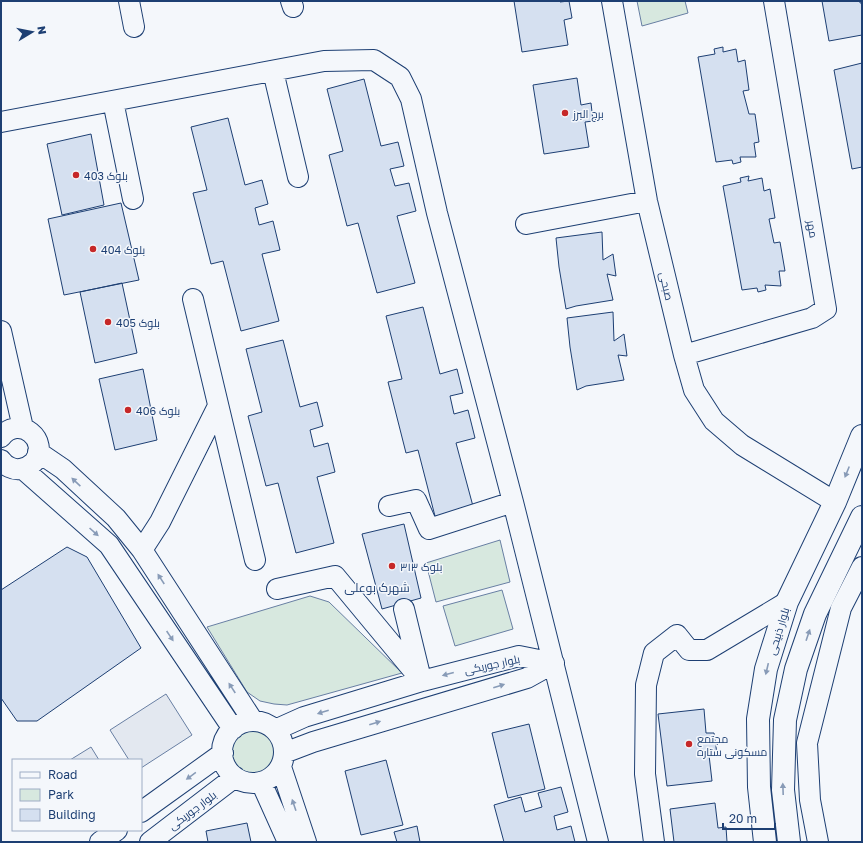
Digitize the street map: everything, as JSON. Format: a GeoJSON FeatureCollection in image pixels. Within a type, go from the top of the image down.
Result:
{"type":"FeatureCollection","features":[{"type":"Feature","properties":{"kind":"main road","name":"بلوار ذبیحی"},"geometry":{"type":"LineString","coordinates":[[765,842],[759,787],[758,719],[766,669],[787,602],[835,502],[862,436]]}},
{"type":"Feature","properties":{"kind":"main road"},"geometry":{"type":"LineString","coordinates":[[789,842],[783,790],[784,720],[796,669],[816,614],[862,515],[835,502]]}},
{"type":"Feature","properties":{"kind":"street"},"geometry":{"type":"LineString","coordinates":[[129,1],[134,27]]}},
{"type":"Feature","properties":{"kind":"street","name":"صبحی"},"geometry":{"type":"LineString","coordinates":[[612,1],[647,201],[694,390],[714,421],[742,445],[835,502]]}},
{"type":"Feature","properties":{"kind":"street","name":"مهر"},"geometry":{"type":"LineString","coordinates":[[684,354],[812,318],[826,309],[774,1]]}},
{"type":"Feature","properties":{"kind":"street"},"geometry":{"type":"LineString","coordinates":[[1,122],[324,61],[374,60],[400,77],[411,99],[437,212],[514,502],[598,842]]}},
{"type":"Feature","properties":{"kind":"street"},"geometry":{"type":"LineString","coordinates":[[273,71],[298,177]]}},
{"type":"Feature","properties":{"kind":"street"},"geometry":{"type":"LineString","coordinates":[[113,101],[133,199]]}},
{"type":"Feature","properties":{"kind":"street"},"geometry":{"type":"LineString","coordinates":[[526,224],[647,201]]}},
{"type":"Feature","properties":{"kind":"street"},"geometry":{"type":"LineString","coordinates":[[193,299],[256,560]]}},
{"type":"Feature","properties":{"kind":"street"},"geometry":{"type":"LineString","coordinates":[[1,331],[8,431],[33,435],[37,440],[38,452],[33,463],[23,469],[12,468],[2,462]]}},
{"type":"Feature","properties":{"kind":"street"},"geometry":{"type":"LineString","coordinates":[[142,550],[160,522],[218,406]]}},
{"type":"Feature","properties":{"kind":"street"},"geometry":{"type":"LineString","coordinates":[[38,452],[63,469],[116,518],[142,550],[253,721]]}},
{"type":"Feature","properties":{"kind":"street"},"geometry":{"type":"LineString","coordinates":[[23,469],[109,545],[233,729]]}},
{"type":"Feature","properties":{"kind":"street"},"geometry":{"type":"LineString","coordinates":[[389,506],[416,500],[429,529],[514,502]]}},
{"type":"Feature","properties":{"kind":"street"},"geometry":{"type":"LineString","coordinates":[[818,842],[810,800],[807,743],[841,608],[862,567]]}},
{"type":"Feature","properties":{"kind":"street"},"geometry":{"type":"LineString","coordinates":[[277,589],[335,576],[422,681]]}},
{"type":"Feature","properties":{"kind":"street"},"geometry":{"type":"LineString","coordinates":[[654,842],[645,767],[646,685],[654,653],[677,635],[689,650],[707,650],[787,602]]}},
{"type":"Feature","properties":{"kind":"street"},"geometry":{"type":"LineString","coordinates":[[404,609],[422,681]]}},
{"type":"Feature","properties":{"kind":"street","name":"بلوار جوریکی"},"geometry":{"type":"LineString","coordinates":[[275,730],[304,717],[422,681],[519,656],[554,662]]}},
{"type":"Feature","properties":{"kind":"street","name":"بلوار جوریکی"},"geometry":{"type":"LineString","coordinates":[[283,760],[313,742],[527,678],[554,662]]}},
{"type":"Feature","properties":{"kind":"street"},"geometry":{"type":"LineString","coordinates":[[283,760],[276,774],[261,782],[252,783],[235,777],[226,766],[222,753],[227,736],[239,725],[253,721],[261,722],[275,730],[280,736],[283,744],[283,760],[306,842]]}},
{"type":"Feature","properties":{"kind":"street"},"geometry":{"type":"LineString","coordinates":[[142,811],[222,753]]}},
{"type":"Feature","properties":{"kind":"street","name":"بلوار جوریکی"},"geometry":{"type":"LineString","coordinates":[[150,842],[235,777]]}},
{"type":"Feature","properties":{"kind":"street"},"geometry":{"type":"LineString","coordinates":[[261,782],[288,842]]}},
{"type":"Feature","properties":{"kind":"street"},"geometry":{"type":"LineString","coordinates":[[100,842],[116,831]]}},
{"type":"Feature","properties":{"kind":"green space"},"geometry":{"type":"Polygon","coordinates":[[[637,1],[685,1],[688,13],[642,26],[637,1]]]}},
{"type":"Feature","properties":{"kind":"green space"},"geometry":{"type":"Polygon","coordinates":[[[500,540],[510,582],[436,602],[426,563],[500,540]]]}},
{"type":"Feature","properties":{"kind":"green space"},"geometry":{"type":"Polygon","coordinates":[[[502,590],[513,629],[455,646],[443,606],[502,590]]]}},
{"type":"Feature","properties":{"kind":"green space"},"geometry":{"type":"Polygon","coordinates":[[[310,596],[329,602],[402,673],[287,705],[260,701],[247,692],[207,627],[310,596]]]}},
{"type":"Feature","properties":{"kind":"green space"},"geometry":{"type":"Polygon","coordinates":[[[249,728],[259,728],[271,735],[278,747],[278,757],[271,769],[259,776],[249,776],[241,772],[234,765],[230,757],[230,747],[234,739],[241,732],[249,728]]]}},
{"type":"Feature","properties":{"kind":"shaded area"},"geometry":{"type":"Polygon","coordinates":[[[166,694],[192,735],[142,767],[142,759],[128,759],[110,730],[166,694]]]}},
{"type":"Feature","properties":{"kind":"shaded area"},"geometry":{"type":"Polygon","coordinates":[[[91,747],[98,759],[72,759],[91,747]]]}},
{"type":"Feature","properties":{"kind":"building"},"geometry":{"type":"Polygon","coordinates":[[[514,1],[569,1],[572,18],[564,20],[568,45],[522,52],[514,1]]]}},
{"type":"Feature","properties":{"kind":"building"},"geometry":{"type":"Polygon","coordinates":[[[822,1],[860,1],[860,3],[862,3],[862,35],[829,41],[822,1]]]}},
{"type":"Feature","properties":{"kind":"building"},"geometry":{"type":"Polygon","coordinates":[[[723,47],[723,52],[736,49],[738,62],[745,60],[749,90],[743,91],[749,114],[755,114],[759,142],[754,143],[756,157],[740,157],[741,162],[733,164],[732,160],[716,162],[698,57],[715,54],[714,49],[723,47]]]}},
{"type":"Feature","properties":{"kind":"building"},"geometry":{"type":"Polygon","coordinates":[[[862,63],[862,167],[852,169],[834,70],[862,63]]]}},
{"type":"Feature","properties":{"kind":"building","name":"برج البرز"},"geometry":{"type":"Polygon","coordinates":[[[577,78],[581,105],[591,103],[593,121],[585,122],[589,147],[544,154],[533,85],[577,78]]]}},
{"type":"Feature","properties":{"kind":"building"},"geometry":{"type":"Polygon","coordinates":[[[364,79],[381,146],[398,142],[404,166],[390,169],[395,186],[409,183],[416,211],[397,216],[415,283],[377,293],[358,223],[347,226],[329,155],[343,151],[327,89],[364,79]]]}},
{"type":"Feature","properties":{"kind":"building"},"geometry":{"type":"Polygon","coordinates":[[[228,118],[245,185],[262,180],[268,204],[255,208],[259,225],[273,221],[280,250],[262,254],[279,321],[241,331],[223,261],[211,264],[193,193],[207,190],[191,127],[228,118]]]}},
{"type":"Feature","properties":{"kind":"building","name":"بلوک 403"},"geometry":{"type":"Polygon","coordinates":[[[91,134],[104,205],[62,215],[47,144],[91,134]]]}},
{"type":"Feature","properties":{"kind":"building"},"geometry":{"type":"Polygon","coordinates":[[[749,176],[748,181],[762,178],[764,191],[770,189],[775,218],[769,219],[774,243],[780,242],[785,271],[779,271],[781,286],[765,285],[766,290],[758,292],[757,288],[742,290],[723,186],[741,182],[740,178],[749,176]]]}},
{"type":"Feature","properties":{"kind":"building","name":"بلوک 404"},"geometry":{"type":"Polygon","coordinates":[[[121,203],[139,280],[64,295],[48,219],[121,203]]]}},
{"type":"Feature","properties":{"kind":"building"},"geometry":{"type":"Polygon","coordinates":[[[602,232],[603,260],[613,254],[616,276],[607,274],[613,300],[566,309],[556,238],[602,232]]]}},
{"type":"Feature","properties":{"kind":"building","name":"بلوک 405"},"geometry":{"type":"Polygon","coordinates":[[[122,283],[137,353],[95,363],[80,292],[122,283]]]}},
{"type":"Feature","properties":{"kind":"building"},"geometry":{"type":"Polygon","coordinates":[[[423,307],[440,374],[457,369],[463,393],[450,396],[454,414],[468,410],[475,438],[456,443],[474,510],[436,520],[418,450],[406,453],[388,382],[402,379],[386,316],[423,307]]]}},
{"type":"Feature","properties":{"kind":"building"},"geometry":{"type":"Polygon","coordinates":[[[613,312],[614,341],[624,334],[627,356],[618,355],[624,380],[586,386],[577,390],[567,318],[613,312]]]}},
{"type":"Feature","properties":{"kind":"building"},"geometry":{"type":"Polygon","coordinates":[[[283,340],[300,407],[317,402],[323,426],[310,430],[314,447],[328,443],[335,472],[317,477],[334,543],[296,553],[278,483],[266,486],[248,416],[262,412],[246,349],[283,340]]]}},
{"type":"Feature","properties":{"kind":"building","name":"بلوک 406"},"geometry":{"type":"Polygon","coordinates":[[[143,369],[157,440],[115,450],[99,379],[143,369]]]}},
{"type":"Feature","properties":{"kind":"building","name":"بلوک ۳۱۳"},"geometry":{"type":"Polygon","coordinates":[[[404,524],[421,598],[382,609],[362,534],[404,524]]]}},
{"type":"Feature","properties":{"kind":"building"},"geometry":{"type":"Polygon","coordinates":[[[67,547],[87,557],[141,648],[37,721],[17,721],[1,698],[1,590],[67,547]]]}},
{"type":"Feature","properties":{"kind":"building","name":"مجتمع مسکونی ستاره"},"geometry":{"type":"Polygon","coordinates":[[[704,709],[706,733],[714,733],[717,754],[709,755],[712,781],[667,786],[658,714],[704,709]]]}},
{"type":"Feature","properties":{"kind":"building"},"geometry":{"type":"Polygon","coordinates":[[[529,724],[545,789],[508,798],[492,733],[529,724]]]}},
{"type":"Feature","properties":{"kind":"building"},"geometry":{"type":"Polygon","coordinates":[[[386,760],[403,825],[361,835],[345,771],[386,760]]]}},
{"type":"Feature","properties":{"kind":"building"},"geometry":{"type":"Polygon","coordinates":[[[561,787],[568,812],[554,816],[557,830],[571,826],[575,842],[504,842],[494,805],[521,797],[525,812],[542,807],[538,793],[561,787]]]}},
{"type":"Feature","properties":{"kind":"building"},"geometry":{"type":"Polygon","coordinates":[[[715,803],[718,828],[726,827],[727,842],[674,842],[670,809],[715,803]]]}},
{"type":"Feature","properties":{"kind":"building"},"geometry":{"type":"Polygon","coordinates":[[[247,823],[251,842],[208,842],[206,831],[247,823]]]}},
{"type":"Feature","properties":{"kind":"building"},"geometry":{"type":"Polygon","coordinates":[[[417,826],[420,842],[397,842],[394,832],[417,826]]]}},
{"type":"Feature","properties":{"kind":"place","name":"برج البرز"},"geometry":{"type":"Point","coordinates":[565,113]}},
{"type":"Feature","properties":{"kind":"place","name":"بلوک 403"},"geometry":{"type":"Point","coordinates":[76,175]}},
{"type":"Feature","properties":{"kind":"place","name":"بلوک 404"},"geometry":{"type":"Point","coordinates":[93,249]}},
{"type":"Feature","properties":{"kind":"place","name":"بلوک 405"},"geometry":{"type":"Point","coordinates":[108,322]}},
{"type":"Feature","properties":{"kind":"place","name":"بلوک 406"},"geometry":{"type":"Point","coordinates":[128,410]}},
{"type":"Feature","properties":{"kind":"place","name":"بلوک ۳۱۳"},"geometry":{"type":"Point","coordinates":[392,566]}},
{"type":"Feature","properties":{"kind":"place","name":"مجتمع مسکونی ستاره"},"geometry":{"type":"Point","coordinates":[689,744]}},
{"type":"Feature","properties":{"kind":"district","name":"شهرک بوعلی"},"geometry":{"type":"Point","coordinates":[377,587]}}]}
